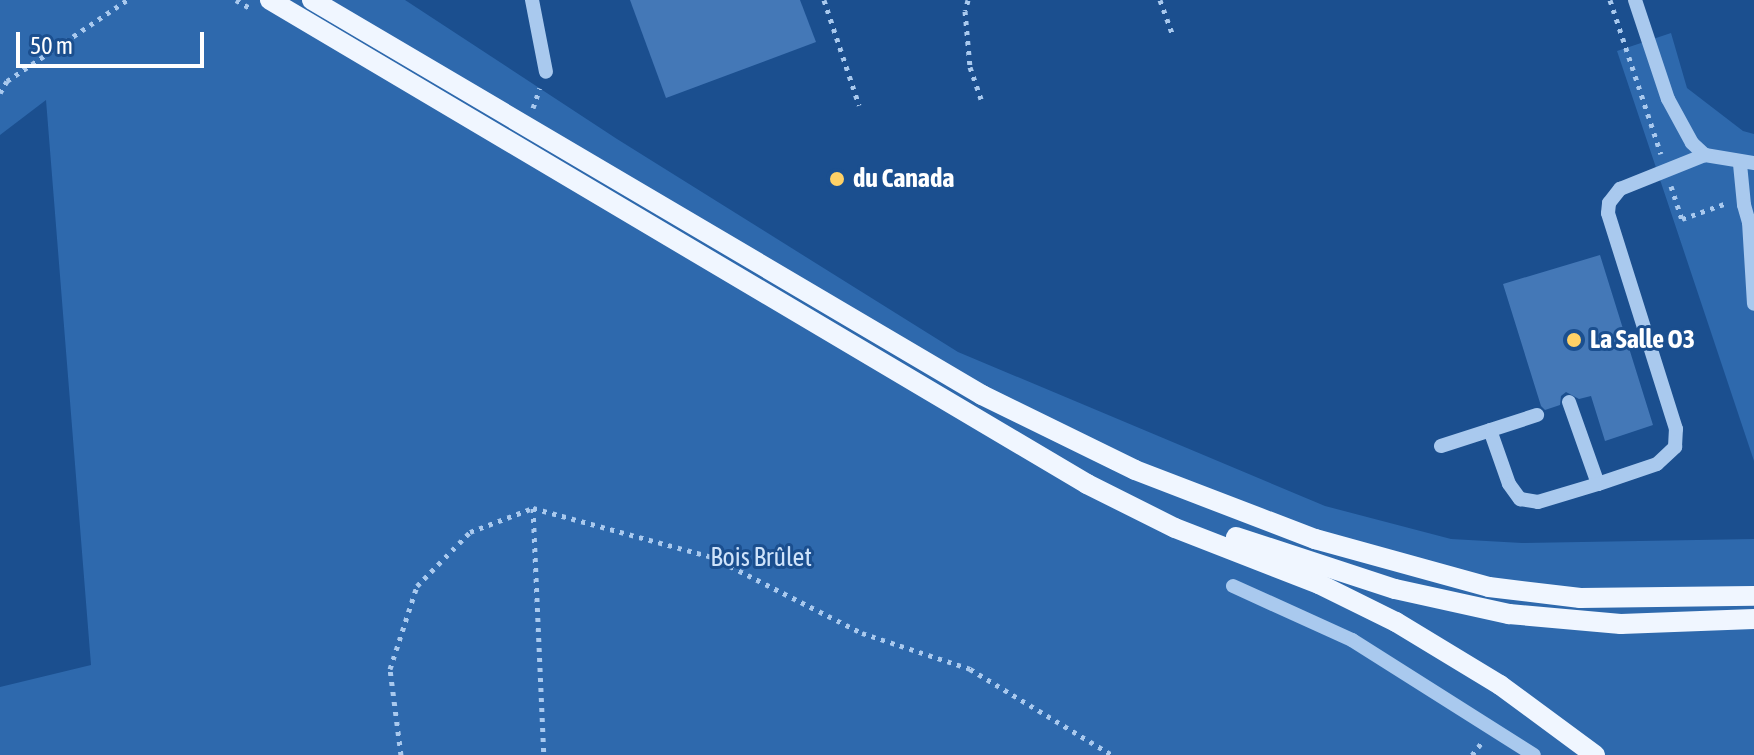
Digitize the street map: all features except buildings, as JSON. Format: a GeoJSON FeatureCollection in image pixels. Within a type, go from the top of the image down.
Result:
{"type":"FeatureCollection","features":[{"type":"Feature","properties":{"kind":"main road"},"geometry":{"type":"LineString","coordinates":[[270,0],[1005,436],[1146,515],[1319,584],[1396,622],[1500,685],[1595,755]]}},
{"type":"Feature","properties":{"kind":"main road"},"geometry":{"type":"LineString","coordinates":[[312,0],[993,401],[1135,470],[1315,539],[1489,587],[1595,599],[1754,596]]}},
{"type":"Feature","properties":{"kind":"main road"},"geometry":{"type":"LineString","coordinates":[[1005,436],[1076,470],[1223,532],[1327,569],[1434,600],[1579,622],[1664,624],[1754,619]]}},
{"type":"Feature","properties":{"kind":"street"},"geometry":{"type":"LineString","coordinates":[[532,0],[546,72]]}},
{"type":"Feature","properties":{"kind":"street"},"geometry":{"type":"LineString","coordinates":[[1635,0],[1676,118],[1692,143],[1705,155],[1747,164],[1740,187],[1751,222],[1754,304]]}},
{"type":"Feature","properties":{"kind":"street"},"geometry":{"type":"LineString","coordinates":[[1490,430],[1509,484],[1520,499],[1538,502],[1665,460],[1677,438],[1609,224],[1609,203],[1620,189],[1705,155]]}},
{"type":"Feature","properties":{"kind":"street"},"geometry":{"type":"LineString","coordinates":[[1569,402],[1598,484]]}},
{"type":"Feature","properties":{"kind":"street"},"geometry":{"type":"LineString","coordinates":[[1441,446],[1537,415]]}},
{"type":"Feature","properties":{"kind":"street"},"geometry":{"type":"LineString","coordinates":[[1233,586],[1342,634],[1534,755]]}},
{"type":"Feature","properties":{"kind":"path"},"geometry":{"type":"LineString","coordinates":[[0,93],[7,81],[127,0]]}},
{"type":"Feature","properties":{"kind":"path"},"geometry":{"type":"LineString","coordinates":[[824,0],[859,105]]}},
{"type":"Feature","properties":{"kind":"path"},"geometry":{"type":"LineString","coordinates":[[968,0],[965,11],[970,67],[981,99]]}},
{"type":"Feature","properties":{"kind":"path"},"geometry":{"type":"LineString","coordinates":[[1160,0],[1172,33]]}},
{"type":"Feature","properties":{"kind":"path"},"geometry":{"type":"LineString","coordinates":[[533,508],[544,755]]}},
{"type":"Feature","properties":{"kind":"path"},"geometry":{"type":"LineString","coordinates":[[401,755],[390,669],[417,586],[470,532],[533,508],[712,557],[862,633],[970,669],[1112,755]]}},
{"type":"Feature","properties":{"kind":"green space","name":"Bois Brûlet"},"geometry":{"type":"Polygon","coordinates":[[[0,0],[405,0],[617,139],[958,352],[1325,506],[1451,539],[1522,543],[1754,539],[1754,755],[0,755],[0,687],[91,665],[46,100],[0,135],[0,0]]]}},
{"type":"Feature","properties":{"kind":"green space"},"geometry":{"type":"Polygon","coordinates":[[[1671,33],[1687,88],[1743,131],[1754,134],[1754,461],[1617,51],[1671,33]]]}},
{"type":"Feature","properties":{"kind":"place","name":"du Canada"},"geometry":{"type":"Point","coordinates":[837,179]}},
{"type":"Feature","properties":{"kind":"place","name":"La Salle O3"},"geometry":{"type":"Point","coordinates":[1574,340]}}]}
